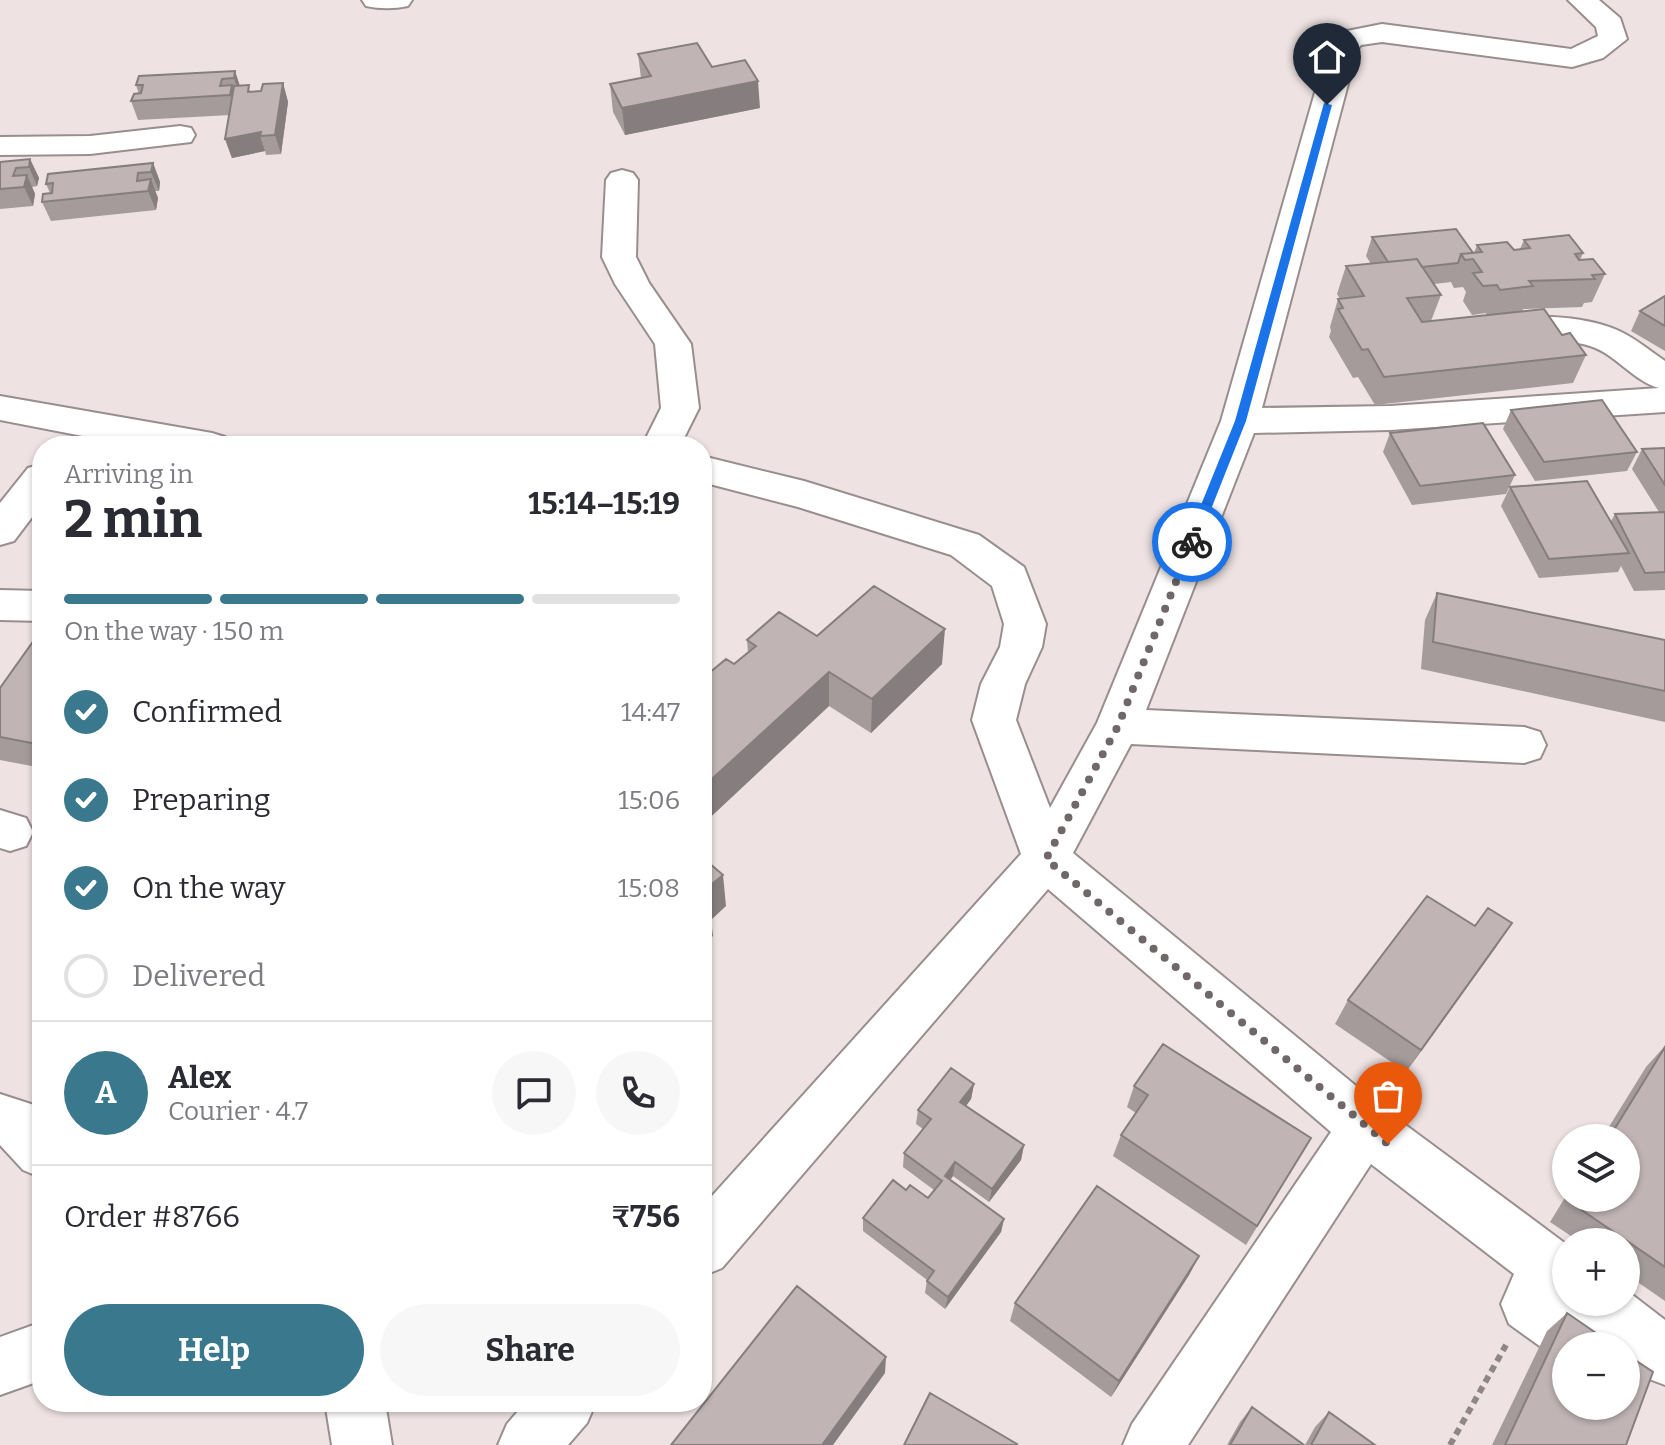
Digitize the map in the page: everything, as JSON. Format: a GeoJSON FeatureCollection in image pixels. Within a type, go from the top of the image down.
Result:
{"type":"FeatureCollection","features":[{"type":"Feature","properties":{"kind":"street"},"geometry":{"type":"LineString","coordinates":[[376,0],[398,0]]}},
{"type":"Feature","properties":{"kind":"street"},"geometry":{"type":"LineString","coordinates":[[712,1237],[1046,859],[1118,726],[1240,421],[1343,47],[1352,38],[1382,33],[1572,58],[1593,52],[1613,39],[1610,24],[1582,0]]}},
{"type":"Feature","properties":{"kind":"street"},"geometry":{"type":"LineString","coordinates":[[0,146],[90,145],[180,135]]}},
{"type":"Feature","properties":{"kind":"street"},"geometry":{"type":"LineString","coordinates":[[622,180],[619,257],[632,284],[673,344],[680,408],[666,436]]}},
{"type":"Feature","properties":{"kind":"street"},"geometry":{"type":"LineString","coordinates":[[1464,331],[1558,328],[1582,331],[1605,338],[1665,378]]}},
{"type":"Feature","properties":{"kind":"street"},"geometry":{"type":"LineString","coordinates":[[1240,421],[1390,418],[1665,400]]}},
{"type":"Feature","properties":{"kind":"street"},"geometry":{"type":"LineString","coordinates":[[0,408],[78,436]]}},
{"type":"Feature","properties":{"kind":"street"},"geometry":{"type":"LineString","coordinates":[[0,437],[32,445]]}},
{"type":"Feature","properties":{"kind":"street"},"geometry":{"type":"LineString","coordinates":[[712,472],[804,495],[965,545],[1010,578],[1025,624],[1021,647],[1003,684],[994,720],[1046,859],[1548,1283],[1590,1323],[1665,1356]]}},
{"type":"Feature","properties":{"kind":"street"},"geometry":{"type":"LineString","coordinates":[[0,531],[32,490]]}},
{"type":"Feature","properties":{"kind":"street"},"geometry":{"type":"LineString","coordinates":[[0,605],[32,606]]}},
{"type":"Feature","properties":{"kind":"street"},"geometry":{"type":"LineString","coordinates":[[1118,726],[1524,745]]}},
{"type":"Feature","properties":{"kind":"street"},"geometry":{"type":"LineString","coordinates":[[1153,1445],[1365,1127]]}},
{"type":"Feature","properties":{"kind":"street"},"geometry":{"type":"LineString","coordinates":[[0,1366],[32,1355]]}},
{"type":"Feature","properties":{"kind":"street"},"geometry":{"type":"LineString","coordinates":[[357,1412],[362,1445]]}},
{"type":"Feature","properties":{"kind":"street"},"geometry":{"type":"LineString","coordinates":[[528,1445],[557,1412]]}},
{"type":"Feature","properties":{"kind":"path"},"geometry":{"type":"LineString","coordinates":[[1450,1445],[1548,1283]]}},
{"type":"Feature","properties":{"kind":"building"},"geometry":{"type":"Polygon","coordinates":[[[697,43],[712,67],[745,60],[758,81],[622,108],[610,84],[651,76],[638,54],[697,43]]]}},
{"type":"Feature","properties":{"kind":"building"},"geometry":{"type":"Polygon","coordinates":[[[235,71],[234,78],[222,79],[220,86],[232,85],[230,95],[131,101],[134,94],[141,93],[143,85],[136,85],[139,76],[235,71]]]}},
{"type":"Feature","properties":{"kind":"building"},"geometry":{"type":"Polygon","coordinates":[[[283,83],[275,135],[260,136],[261,132],[225,139],[234,86],[249,85],[248,92],[261,91],[263,84],[283,83]]]}},
{"type":"Feature","properties":{"kind":"building"},"geometry":{"type":"Polygon","coordinates":[[[30,159],[29,167],[16,168],[13,176],[27,175],[24,187],[0,189],[0,162],[30,159]]]}},
{"type":"Feature","properties":{"kind":"building"},"geometry":{"type":"Polygon","coordinates":[[[153,163],[151,172],[138,173],[137,181],[151,179],[148,191],[42,202],[43,194],[52,193],[53,183],[46,184],[48,174],[153,163]]]}},
{"type":"Feature","properties":{"kind":"building"},"geometry":{"type":"Polygon","coordinates":[[[1456,229],[1473,253],[1461,254],[1458,263],[1422,267],[1417,259],[1388,262],[1372,237],[1456,229]]]}},
{"type":"Feature","properties":{"kind":"building"},"geometry":{"type":"Polygon","coordinates":[[[1569,235],[1583,253],[1575,254],[1579,260],[1593,259],[1605,274],[1592,275],[1595,279],[1529,281],[1533,286],[1500,290],[1497,285],[1483,286],[1473,273],[1482,272],[1473,259],[1465,260],[1461,254],[1482,252],[1477,245],[1507,242],[1514,250],[1530,248],[1524,240],[1569,235]]]}},
{"type":"Feature","properties":{"kind":"building"},"geometry":{"type":"Polygon","coordinates":[[[1417,259],[1441,295],[1407,298],[1422,322],[1544,309],[1562,335],[1570,333],[1586,355],[1384,377],[1368,349],[1362,350],[1338,309],[1343,308],[1338,299],[1364,296],[1346,266],[1417,259]]]}},
{"type":"Feature","properties":{"kind":"building"},"geometry":{"type":"Polygon","coordinates":[[[1665,296],[1665,326],[1640,311],[1665,296]]]}},
{"type":"Feature","properties":{"kind":"building"},"geometry":{"type":"Polygon","coordinates":[[[1602,400],[1637,452],[1544,462],[1511,410],[1602,400]]]}},
{"type":"Feature","properties":{"kind":"building"},"geometry":{"type":"Polygon","coordinates":[[[1483,423],[1515,475],[1420,486],[1390,433],[1483,423]]]}},
{"type":"Feature","properties":{"kind":"building"},"geometry":{"type":"Polygon","coordinates":[[[1665,448],[1665,485],[1642,449],[1665,448]]]}},
{"type":"Feature","properties":{"kind":"building"},"geometry":{"type":"Polygon","coordinates":[[[1587,481],[1629,553],[1549,559],[1510,487],[1587,481]]]}},
{"type":"Feature","properties":{"kind":"building"},"geometry":{"type":"Polygon","coordinates":[[[1665,512],[1665,572],[1645,573],[1615,514],[1665,512]]]}},
{"type":"Feature","properties":{"kind":"building"},"geometry":{"type":"Polygon","coordinates":[[[874,586],[945,629],[872,699],[829,672],[712,779],[712,671],[726,659],[734,664],[756,646],[747,640],[779,612],[817,636],[874,586]]]}},
{"type":"Feature","properties":{"kind":"building"},"geometry":{"type":"Polygon","coordinates":[[[1437,593],[1665,640],[1665,691],[1433,642],[1437,593]]]}},
{"type":"Feature","properties":{"kind":"building"},"geometry":{"type":"Polygon","coordinates":[[[32,643],[32,743],[0,737],[0,688],[32,643]]]}},
{"type":"Feature","properties":{"kind":"building"},"geometry":{"type":"Polygon","coordinates":[[[712,866],[723,875],[712,884],[712,866]]]}},
{"type":"Feature","properties":{"kind":"building"},"geometry":{"type":"Polygon","coordinates":[[[1427,896],[1475,926],[1488,908],[1512,923],[1421,1050],[1348,1000],[1427,896]]]}},
{"type":"Feature","properties":{"kind":"building"},"geometry":{"type":"Polygon","coordinates":[[[1163,1044],[1311,1138],[1257,1226],[1121,1135],[1148,1095],[1134,1086],[1163,1044]]]}},
{"type":"Feature","properties":{"kind":"building"},"geometry":{"type":"Polygon","coordinates":[[[1665,1047],[1665,1267],[1640,1250],[1640,1228],[1608,1228],[1585,1212],[1640,1212],[1640,1124],[1618,1124],[1665,1047]]]}},
{"type":"Feature","properties":{"kind":"building"},"geometry":{"type":"Polygon","coordinates":[[[951,1068],[974,1084],[960,1102],[1024,1145],[992,1189],[955,1162],[945,1176],[1004,1219],[948,1297],[927,1281],[934,1271],[863,1218],[893,1180],[906,1190],[910,1185],[928,1198],[942,1181],[904,1153],[931,1119],[918,1110],[951,1068]]]}},
{"type":"Feature","properties":{"kind":"building"},"geometry":{"type":"Polygon","coordinates":[[[1097,1186],[1199,1256],[1119,1381],[1015,1303],[1097,1186]]]}},
{"type":"Feature","properties":{"kind":"building"},"geometry":{"type":"Polygon","coordinates":[[[797,1286],[886,1357],[822,1445],[671,1445],[697,1412],[712,1412],[712,1393],[797,1286]]]}},
{"type":"Feature","properties":{"kind":"building"},"geometry":{"type":"Polygon","coordinates":[[[1566,1316],[1571,1316],[1595,1332],[1558,1332],[1566,1316]]]}},
{"type":"Feature","properties":{"kind":"building"},"geometry":{"type":"Polygon","coordinates":[[[1552,1345],[1552,1420],[1635,1420],[1626,1445],[1505,1445],[1552,1345]]]}},
{"type":"Feature","properties":{"kind":"building"},"geometry":{"type":"Polygon","coordinates":[[[1640,1363],[1653,1372],[1640,1407],[1640,1363]]]}},
{"type":"Feature","properties":{"kind":"building"},"geometry":{"type":"Polygon","coordinates":[[[930,1393],[1017,1444],[904,1445],[930,1393]]]}},
{"type":"Feature","properties":{"kind":"building"},"geometry":{"type":"Polygon","coordinates":[[[1252,1407],[1304,1445],[1230,1445],[1252,1407]]]}},
{"type":"Feature","properties":{"kind":"building"},"geometry":{"type":"Polygon","coordinates":[[[1329,1412],[1375,1445],[1311,1445],[1329,1412]]]}},
{"type":"Feature","properties":{"kind":"way so far"},"geometry":{"type":"LineString","coordinates":[[1192,542],[1118,726],[1046,859],[1388,1144]]}},
{"type":"Feature","properties":{"kind":"route"},"geometry":{"type":"LineString","coordinates":[[1192,542],[1240,421],[1327,105]]}}]}
